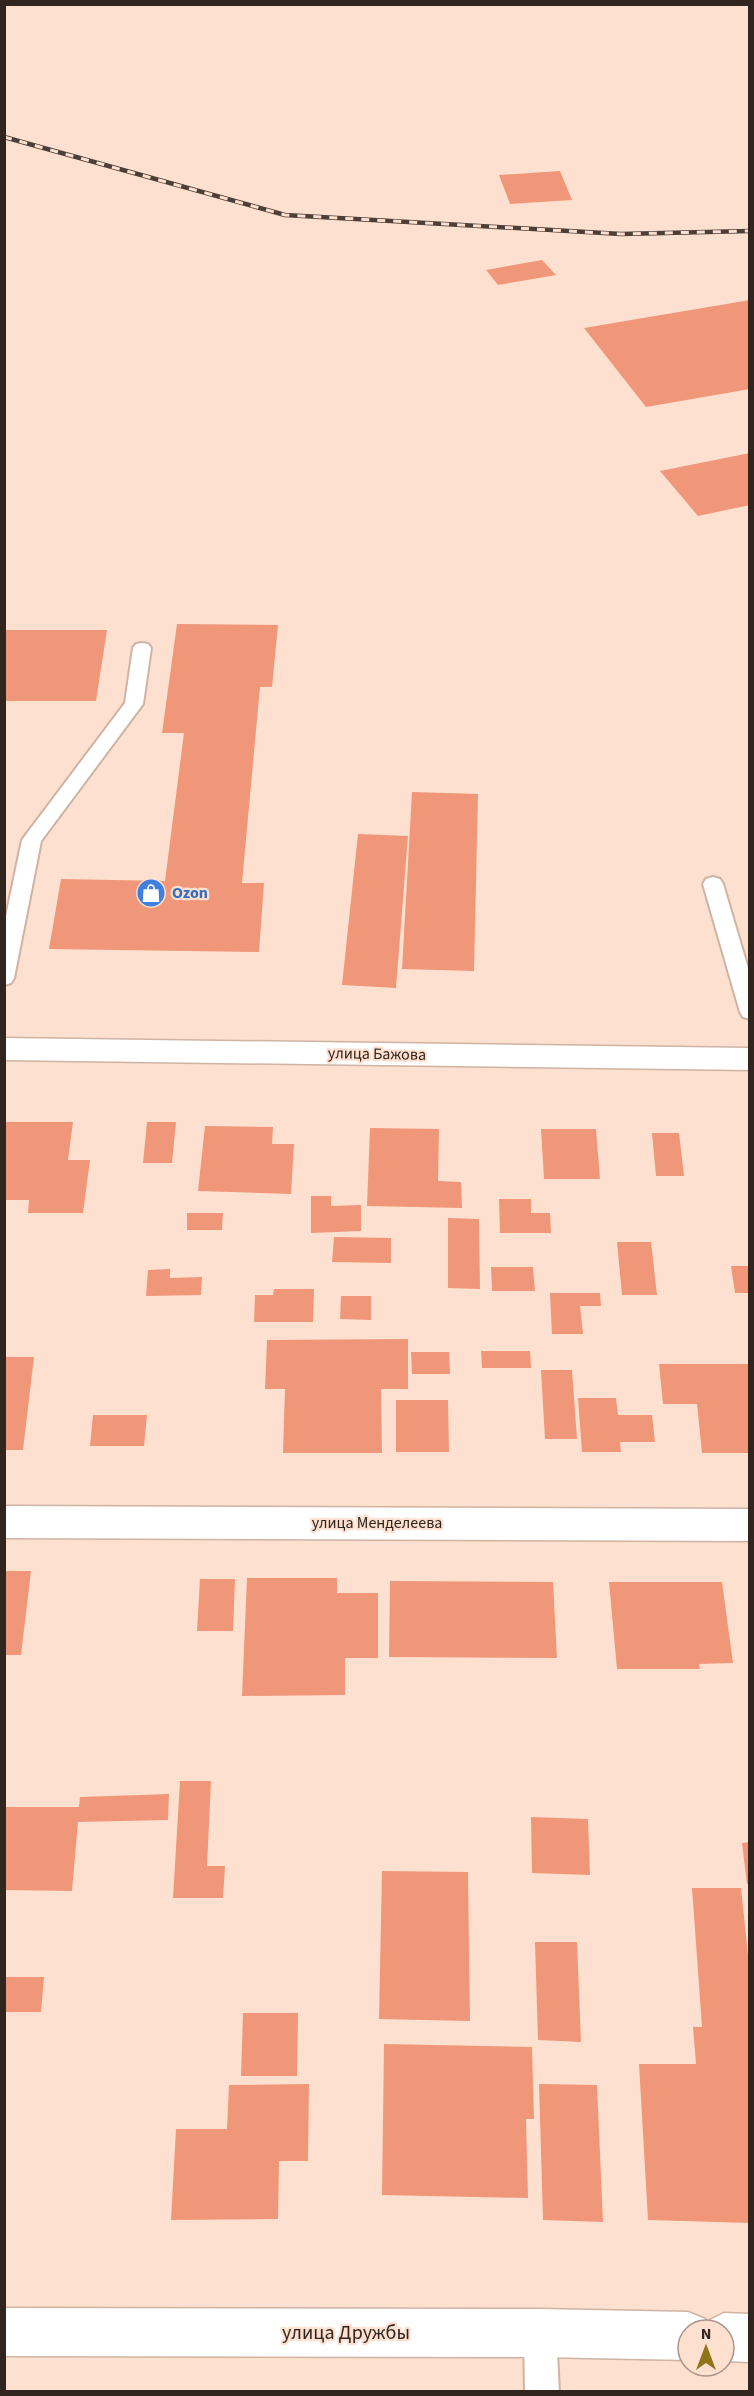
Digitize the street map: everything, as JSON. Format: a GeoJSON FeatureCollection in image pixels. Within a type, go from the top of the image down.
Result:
{"type":"FeatureCollection","features":[{"type":"Feature","properties":{"kind":"street","name":"улица Бажова"},"geometry":{"type":"LineString","coordinates":[[4,1049],[750,1059]]}},
{"type":"Feature","properties":{"kind":"street","name":"улица Менделеева"},"geometry":{"type":"LineString","coordinates":[[4,1522],[750,1525]]}},
{"type":"Feature","properties":{"kind":"street","name":"улица Дружбы"},"geometry":{"type":"LineString","coordinates":[[4,2332],[540,2333],[676,2336]]}},
{"type":"Feature","properties":{"kind":"lane"},"geometry":{"type":"LineString","coordinates":[[4,978],[32,840],[134,704],[142,648]]}},
{"type":"Feature","properties":{"kind":"lane"},"geometry":{"type":"LineString","coordinates":[[713,884],[750,1012]]}},
{"type":"Feature","properties":{"kind":"lane"},"geometry":{"type":"LineString","coordinates":[[540,2333],[542,2391]]}},
{"type":"Feature","properties":{"kind":"building"},"geometry":{"type":"Polygon","coordinates":[[[560,171],[572,200],[510,204],[499,175],[560,171]]]}},
{"type":"Feature","properties":{"kind":"building"},"geometry":{"type":"Polygon","coordinates":[[[542,260],[556,275],[498,285],[486,270],[542,260]]]}},
{"type":"Feature","properties":{"kind":"building"},"geometry":{"type":"Polygon","coordinates":[[[750,300],[750,389],[646,407],[584,328],[750,300]]]}},
{"type":"Feature","properties":{"kind":"building"},"geometry":{"type":"Polygon","coordinates":[[[750,453],[750,505],[698,516],[660,471],[750,453]]]}},
{"type":"Feature","properties":{"kind":"building"},"geometry":{"type":"Polygon","coordinates":[[[177,624],[278,625],[272,687],[260,687],[242,883],[264,883],[259,952],[49,949],[61,879],[165,881],[184,733],[162,733],[177,624]]]}},
{"type":"Feature","properties":{"kind":"building"},"geometry":{"type":"Polygon","coordinates":[[[4,630],[107,630],[96,701],[4,701],[4,630]]]}},
{"type":"Feature","properties":{"kind":"building"},"geometry":{"type":"Polygon","coordinates":[[[412,792],[478,794],[474,971],[402,969],[412,792]]]}},
{"type":"Feature","properties":{"kind":"building"},"geometry":{"type":"Polygon","coordinates":[[[358,834],[408,836],[396,988],[342,985],[358,834]]]}},
{"type":"Feature","properties":{"kind":"building"},"geometry":{"type":"Polygon","coordinates":[[[4,1122],[73,1122],[68,1160],[90,1160],[83,1213],[28,1213],[29,1200],[4,1200],[4,1122]]]}},
{"type":"Feature","properties":{"kind":"building"},"geometry":{"type":"Polygon","coordinates":[[[147,1122],[176,1122],[172,1163],[143,1163],[147,1122]]]}},
{"type":"Feature","properties":{"kind":"building"},"geometry":{"type":"Polygon","coordinates":[[[205,1126],[273,1127],[272,1144],[294,1144],[291,1194],[198,1191],[205,1126]]]}},
{"type":"Feature","properties":{"kind":"building"},"geometry":{"type":"Polygon","coordinates":[[[370,1128],[439,1129],[438,1181],[461,1182],[462,1208],[367,1206],[370,1128]]]}},
{"type":"Feature","properties":{"kind":"building"},"geometry":{"type":"Polygon","coordinates":[[[541,1129],[596,1129],[600,1179],[544,1179],[541,1129]]]}},
{"type":"Feature","properties":{"kind":"building"},"geometry":{"type":"Polygon","coordinates":[[[652,1133],[679,1133],[684,1176],[656,1176],[652,1133]]]}},
{"type":"Feature","properties":{"kind":"building"},"geometry":{"type":"Polygon","coordinates":[[[311,1196],[331,1196],[331,1206],[361,1205],[361,1231],[311,1233],[311,1196]]]}},
{"type":"Feature","properties":{"kind":"building"},"geometry":{"type":"Polygon","coordinates":[[[499,1199],[531,1199],[531,1213],[550,1213],[551,1233],[500,1233],[499,1199]]]}},
{"type":"Feature","properties":{"kind":"building"},"geometry":{"type":"Polygon","coordinates":[[[187,1213],[223,1213],[222,1230],[187,1230],[187,1213]]]}},
{"type":"Feature","properties":{"kind":"building"},"geometry":{"type":"Polygon","coordinates":[[[448,1218],[479,1219],[480,1289],[448,1288],[448,1218]]]}},
{"type":"Feature","properties":{"kind":"building"},"geometry":{"type":"Polygon","coordinates":[[[334,1237],[391,1238],[391,1263],[332,1262],[334,1237]]]}},
{"type":"Feature","properties":{"kind":"building"},"geometry":{"type":"Polygon","coordinates":[[[617,1242],[651,1242],[657,1295],[622,1295],[617,1242]]]}},
{"type":"Feature","properties":{"kind":"building"},"geometry":{"type":"Polygon","coordinates":[[[731,1266],[750,1266],[750,1293],[735,1293],[731,1266]]]}},
{"type":"Feature","properties":{"kind":"building"},"geometry":{"type":"Polygon","coordinates":[[[491,1267],[533,1267],[535,1291],[492,1291],[491,1267]]]}},
{"type":"Feature","properties":{"kind":"building"},"geometry":{"type":"Polygon","coordinates":[[[170,1269],[170,1278],[202,1277],[201,1295],[146,1296],[148,1270],[170,1269]]]}},
{"type":"Feature","properties":{"kind":"building"},"geometry":{"type":"Polygon","coordinates":[[[274,1289],[314,1289],[313,1322],[254,1322],[255,1295],[273,1295],[274,1289]]]}},
{"type":"Feature","properties":{"kind":"building"},"geometry":{"type":"Polygon","coordinates":[[[550,1293],[600,1293],[601,1306],[580,1306],[583,1334],[552,1334],[550,1293]]]}},
{"type":"Feature","properties":{"kind":"building"},"geometry":{"type":"Polygon","coordinates":[[[341,1296],[371,1296],[371,1320],[340,1319],[341,1296]]]}},
{"type":"Feature","properties":{"kind":"building"},"geometry":{"type":"Polygon","coordinates":[[[408,1339],[408,1389],[381,1389],[382,1453],[283,1453],[285,1389],[265,1389],[267,1340],[408,1339]]]}},
{"type":"Feature","properties":{"kind":"building"},"geometry":{"type":"Polygon","coordinates":[[[481,1351],[530,1351],[531,1368],[482,1368],[481,1351]]]}},
{"type":"Feature","properties":{"kind":"building"},"geometry":{"type":"Polygon","coordinates":[[[411,1352],[449,1352],[450,1374],[412,1374],[411,1352]]]}},
{"type":"Feature","properties":{"kind":"building"},"geometry":{"type":"Polygon","coordinates":[[[4,1357],[34,1357],[23,1450],[4,1450],[4,1357]]]}},
{"type":"Feature","properties":{"kind":"building"},"geometry":{"type":"Polygon","coordinates":[[[659,1364],[750,1364],[750,1453],[702,1453],[697,1404],[663,1404],[659,1364]]]}},
{"type":"Feature","properties":{"kind":"building"},"geometry":{"type":"Polygon","coordinates":[[[541,1370],[572,1370],[577,1439],[545,1439],[541,1370]]]}},
{"type":"Feature","properties":{"kind":"building"},"geometry":{"type":"Polygon","coordinates":[[[578,1398],[616,1398],[618,1415],[652,1415],[655,1442],[620,1442],[621,1452],[582,1452],[578,1398]]]}},
{"type":"Feature","properties":{"kind":"building"},"geometry":{"type":"Polygon","coordinates":[[[396,1400],[448,1400],[449,1452],[396,1452],[396,1400]]]}},
{"type":"Feature","properties":{"kind":"building"},"geometry":{"type":"Polygon","coordinates":[[[93,1415],[147,1415],[144,1446],[90,1446],[93,1415]]]}},
{"type":"Feature","properties":{"kind":"building"},"geometry":{"type":"Polygon","coordinates":[[[4,1571],[31,1571],[21,1655],[4,1655],[4,1571]]]}},
{"type":"Feature","properties":{"kind":"building"},"geometry":{"type":"Polygon","coordinates":[[[247,1578],[337,1578],[337,1593],[378,1593],[378,1658],[345,1658],[345,1695],[242,1696],[247,1578]]]}},
{"type":"Feature","properties":{"kind":"building"},"geometry":{"type":"Polygon","coordinates":[[[200,1579],[235,1579],[233,1631],[197,1631],[200,1579]]]}},
{"type":"Feature","properties":{"kind":"building"},"geometry":{"type":"Polygon","coordinates":[[[390,1581],[553,1582],[557,1658],[389,1657],[390,1581]]]}},
{"type":"Feature","properties":{"kind":"building"},"geometry":{"type":"Polygon","coordinates":[[[609,1582],[722,1582],[733,1663],[699,1664],[700,1669],[617,1669],[609,1582]]]}},
{"type":"Feature","properties":{"kind":"building"},"geometry":{"type":"Polygon","coordinates":[[[180,1781],[211,1781],[207,1866],[225,1866],[223,1898],[173,1898],[180,1781]]]}},
{"type":"Feature","properties":{"kind":"building"},"geometry":{"type":"Polygon","coordinates":[[[169,1794],[168,1820],[78,1822],[72,1891],[4,1890],[4,1807],[79,1807],[80,1797],[169,1794]]]}},
{"type":"Feature","properties":{"kind":"building"},"geometry":{"type":"Polygon","coordinates":[[[531,1817],[588,1819],[590,1875],[532,1873],[531,1817]]]}},
{"type":"Feature","properties":{"kind":"building"},"geometry":{"type":"Polygon","coordinates":[[[750,1842],[750,1884],[747,1884],[742,1843],[750,1842]]]}},
{"type":"Feature","properties":{"kind":"building"},"geometry":{"type":"Polygon","coordinates":[[[382,1871],[468,1872],[470,2021],[379,2019],[382,1871]]]}},
{"type":"Feature","properties":{"kind":"building"},"geometry":{"type":"Polygon","coordinates":[[[692,1888],[741,1888],[750,1974],[750,2223],[648,2220],[639,2064],[696,2064],[693,2027],[702,2027],[692,1888]]]}},
{"type":"Feature","properties":{"kind":"building"},"geometry":{"type":"Polygon","coordinates":[[[535,1942],[577,1942],[581,2042],[538,2040],[535,1942]]]}},
{"type":"Feature","properties":{"kind":"building"},"geometry":{"type":"Polygon","coordinates":[[[4,1977],[44,1977],[41,2012],[4,2012],[4,1977]]]}},
{"type":"Feature","properties":{"kind":"building"},"geometry":{"type":"Polygon","coordinates":[[[243,2013],[298,2013],[297,2076],[241,2076],[243,2013]]]}},
{"type":"Feature","properties":{"kind":"building"},"geometry":{"type":"Polygon","coordinates":[[[384,2044],[532,2047],[534,2119],[526,2119],[528,2198],[382,2195],[384,2044]]]}},
{"type":"Feature","properties":{"kind":"building"},"geometry":{"type":"Polygon","coordinates":[[[309,2084],[308,2161],[279,2161],[278,2219],[171,2220],[176,2129],[227,2129],[229,2085],[309,2084]]]}},
{"type":"Feature","properties":{"kind":"building"},"geometry":{"type":"Polygon","coordinates":[[[539,2084],[597,2085],[603,2222],[543,2220],[539,2084]]]}},
{"type":"Feature","properties":{"kind":"railway"},"geometry":{"type":"LineString","coordinates":[[4,137],[285,215],[621,234],[750,231]]}},
{"type":"Feature","properties":{"kind":"place","name":"Ozon"},"geometry":{"type":"Point","coordinates":[151,893]}}]}
